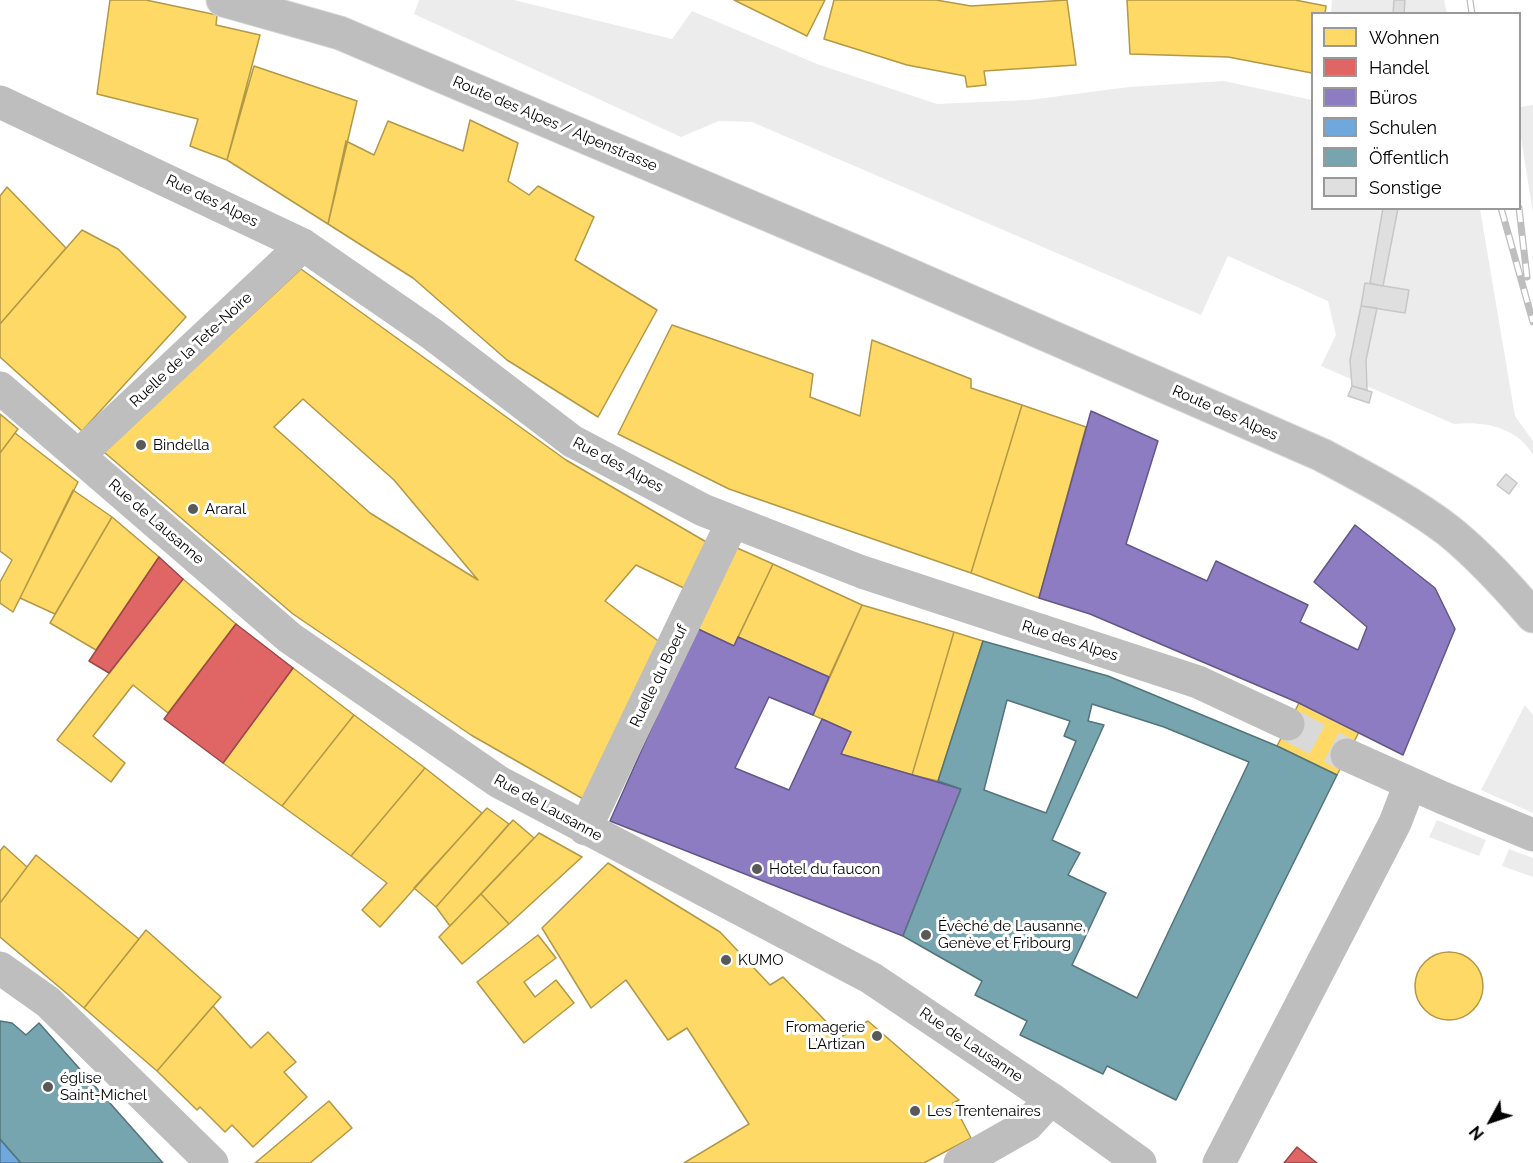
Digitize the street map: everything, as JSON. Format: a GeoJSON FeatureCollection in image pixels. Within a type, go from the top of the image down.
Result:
{"type":"FeatureCollection","features":[{"type":"Feature","properties":{"kind":"street","name":"Route des Alpes / Alpenstrasse"},"geometry":{"type":"LineString","coordinates":[[223,0],[340,33],[882,263]]}},
{"type":"Feature","properties":{"kind":"street","name":"Rue des Alpes"},"geometry":{"type":"LineString","coordinates":[[0,102],[303,245],[432,334],[572,441],[732,523],[862,572],[1198,682],[1288,724]]}},
{"type":"Feature","properties":{"kind":"street","name":"Ruelle de la Tete-Noire"},"geometry":{"type":"LineString","coordinates":[[79,455],[303,245]]}},
{"type":"Feature","properties":{"kind":"street","name":"Route des Alpes"},"geometry":{"type":"LineString","coordinates":[[882,263],[1322,455],[1391,492],[1449,531],[1492,570],[1533,616]]}},
{"type":"Feature","properties":{"kind":"street","name":"Rue de Lausanne"},"geometry":{"type":"LineString","coordinates":[[0,388],[291,638],[499,782],[871,978],[1051,1099],[1140,1163]]}},
{"type":"Feature","properties":{"kind":"street","name":"Ruelle du Boeuf"},"geometry":{"type":"LineString","coordinates":[[585,829],[732,523]]}},
{"type":"Feature","properties":{"kind":"street"},"geometry":{"type":"LineString","coordinates":[[1347,755],[1533,835]]}},
{"type":"Feature","properties":{"kind":"street"},"geometry":{"type":"LineString","coordinates":[[1219,1163],[1395,823],[1410,784]]}},
{"type":"Feature","properties":{"kind":"street"},"geometry":{"type":"LineString","coordinates":[[0,968],[48,1002],[212,1163]]}},
{"type":"Feature","properties":{"kind":"street"},"geometry":{"type":"LineString","coordinates":[[960,1163],[1027,1125],[1051,1099]]}},
{"type":"Feature","properties":{"kind":"shaded area"},"geometry":{"type":"Polygon","coordinates":[[[419,0],[514,0],[672,39],[692,11],[817,64],[937,104],[1029,100],[1129,87],[1224,81],[1311,100],[1311,210],[1480,210],[1515,416],[1533,441],[1533,455],[1518,438],[1509,432],[1488,425],[1454,424],[1321,366],[1336,335],[1328,301],[1228,256],[1201,315],[752,122],[719,121],[681,137],[414,14],[419,0]]]}},
{"type":"Feature","properties":{"kind":"shaded area"},"geometry":{"type":"Polygon","coordinates":[[[1332,0],[1444,0],[1447,12],[1331,12],[1332,0]]]}},
{"type":"Feature","properties":{"kind":"shaded area"},"geometry":{"type":"Polygon","coordinates":[[[1533,105],[1533,213],[1521,138],[1521,107],[1533,105]]]}},
{"type":"Feature","properties":{"kind":"shaded area"},"geometry":{"type":"Polygon","coordinates":[[[1525,705],[1533,715],[1533,813],[1481,790],[1525,705]]]}},
{"type":"Feature","properties":{"kind":"shaded area"},"geometry":{"type":"Polygon","coordinates":[[[1437,820],[1486,840],[1479,856],[1429,837],[1437,820]]]}},
{"type":"Feature","properties":{"kind":"shaded area"},"geometry":{"type":"Polygon","coordinates":[[[1509,849],[1533,858],[1533,877],[1502,866],[1509,849]]]}},
{"type":"Feature","properties":{"kind":"building: Wohnen"},"geometry":{"type":"Polygon","coordinates":[[[110,0],[146,0],[217,15],[216,25],[260,35],[227,160],[190,146],[198,119],[97,94],[110,0]]]}},
{"type":"Feature","properties":{"kind":"building: Wohnen"},"geometry":{"type":"Polygon","coordinates":[[[734,0],[825,0],[807,36],[734,0]]]}},
{"type":"Feature","properties":{"kind":"building: Wohnen"},"geometry":{"type":"Polygon","coordinates":[[[834,0],[936,0],[971,6],[1067,0],[1076,65],[984,71],[986,85],[967,87],[965,76],[907,65],[824,39],[834,0]]]}},
{"type":"Feature","properties":{"kind":"building: Wohnen"},"geometry":{"type":"Polygon","coordinates":[[[1127,0],[1295,0],[1326,6],[1325,12],[1311,12],[1311,73],[1228,57],[1130,54],[1127,0]]]}},
{"type":"Feature","properties":{"kind":"building: Wohnen"},"geometry":{"type":"Polygon","coordinates":[[[254,66],[357,101],[328,224],[227,160],[254,66]]]}},
{"type":"Feature","properties":{"kind":"building: Wohnen"},"geometry":{"type":"Polygon","coordinates":[[[470,120],[518,143],[508,181],[529,195],[538,186],[594,217],[575,260],[657,310],[598,417],[507,360],[413,278],[328,224],[346,141],[374,155],[388,121],[463,151],[470,120]]]}},
{"type":"Feature","properties":{"kind":"building: Wohnen"},"geometry":{"type":"Polygon","coordinates":[[[7,187],[66,248],[0,324],[0,196],[7,187]]]}},
{"type":"Feature","properties":{"kind":"building: Wohnen"},"geometry":{"type":"Polygon","coordinates":[[[82,230],[118,249],[186,317],[82,431],[0,357],[0,324],[82,230]]]}},
{"type":"Feature","properties":{"kind":"building: Wohnen"},"geometry":{"type":"Polygon","coordinates":[[[301,269],[566,460],[708,543],[686,589],[636,565],[605,601],[661,643],[585,800],[471,735],[293,614],[104,452],[301,269]],[[303,399],[274,427],[370,513],[478,580],[394,480],[303,399]]]}},
{"type":"Feature","properties":{"kind":"building: Wohnen"},"geometry":{"type":"Polygon","coordinates":[[[672,325],[813,374],[810,397],[860,416],[872,340],[971,379],[971,388],[1022,405],[971,573],[729,489],[618,434],[672,325]]]}},
{"type":"Feature","properties":{"kind":"building: Wohnen"},"geometry":{"type":"Polygon","coordinates":[[[1022,405],[1086,427],[1039,598],[971,573],[1022,405]]]}},
{"type":"Feature","properties":{"kind":"building: Wohnen"},"geometry":{"type":"Polygon","coordinates":[[[0,414],[18,429],[0,453],[0,414]]]}},
{"type":"Feature","properties":{"kind":"building: Wohnen"},"geometry":{"type":"Polygon","coordinates":[[[15,433],[78,482],[13,612],[0,603],[0,582],[12,560],[0,551],[0,453],[15,433]]]}},
{"type":"Feature","properties":{"kind":"building: Wohnen"},"geometry":{"type":"Polygon","coordinates":[[[73,490],[112,517],[55,614],[20,598],[73,490]]]}},
{"type":"Feature","properties":{"kind":"building: Wohnen"},"geometry":{"type":"Polygon","coordinates":[[[112,517],[159,557],[96,650],[50,623],[112,517]]]}},
{"type":"Feature","properties":{"kind":"building: Wohnen"},"geometry":{"type":"Polygon","coordinates":[[[735,547],[773,564],[734,646],[696,628],[735,547]]]}},
{"type":"Feature","properties":{"kind":"building: Wohnen"},"geometry":{"type":"Polygon","coordinates":[[[773,564],[862,605],[829,677],[738,637],[773,564]]]}},
{"type":"Feature","properties":{"kind":"building: Wohnen"},"geometry":{"type":"Polygon","coordinates":[[[183,579],[236,624],[168,713],[133,685],[93,736],[125,763],[111,782],[57,740],[183,579]]]}},
{"type":"Feature","properties":{"kind":"building: Wohnen"},"geometry":{"type":"Polygon","coordinates":[[[862,605],[954,632],[912,775],[841,754],[851,732],[813,715],[862,605]]]}},
{"type":"Feature","properties":{"kind":"building: Wohnen"},"geometry":{"type":"Polygon","coordinates":[[[954,632],[983,641],[938,781],[912,775],[954,632]]]}},
{"type":"Feature","properties":{"kind":"building: Wohnen"},"geometry":{"type":"Polygon","coordinates":[[[293,668],[354,715],[282,806],[223,763],[293,668]]]}},
{"type":"Feature","properties":{"kind":"building: Wohnen"},"geometry":{"type":"Polygon","coordinates":[[[1299,703],[1359,732],[1337,775],[1277,746],[1299,703]]]}},
{"type":"Feature","properties":{"kind":"building: Wohnen"},"geometry":{"type":"Polygon","coordinates":[[[354,715],[425,768],[351,856],[282,806],[354,715]]]}},
{"type":"Feature","properties":{"kind":"building: Wohnen"},"geometry":{"type":"Polygon","coordinates":[[[425,768],[482,813],[380,927],[362,910],[387,883],[351,856],[425,768]]]}},
{"type":"Feature","properties":{"kind":"building: Wohnen"},"geometry":{"type":"Polygon","coordinates":[[[487,808],[509,824],[436,907],[414,888],[487,808]]]}},
{"type":"Feature","properties":{"kind":"building: Wohnen"},"geometry":{"type":"Polygon","coordinates":[[[513,820],[534,838],[450,926],[436,907],[513,820]]]}},
{"type":"Feature","properties":{"kind":"building: Wohnen"},"geometry":{"type":"Polygon","coordinates":[[[539,833],[582,857],[509,924],[481,894],[539,833]]]}},
{"type":"Feature","properties":{"kind":"building: Wohnen"},"geometry":{"type":"Polygon","coordinates":[[[4,846],[27,867],[0,903],[0,851],[4,846]]]}},
{"type":"Feature","properties":{"kind":"building: Wohnen"},"geometry":{"type":"Polygon","coordinates":[[[36,855],[139,939],[84,1008],[0,937],[0,903],[36,855]]]}},
{"type":"Feature","properties":{"kind":"building: Wohnen"},"geometry":{"type":"Polygon","coordinates":[[[608,863],[720,932],[770,985],[783,977],[841,1037],[868,1021],[959,1100],[953,1103],[971,1138],[924,1163],[684,1163],[749,1124],[687,1028],[668,1040],[626,980],[591,1008],[542,928],[608,863]]]}},
{"type":"Feature","properties":{"kind":"building: Wohnen"},"geometry":{"type":"Polygon","coordinates":[[[481,894],[509,924],[462,964],[439,937],[481,894]]]}},
{"type":"Feature","properties":{"kind":"building: Wohnen"},"geometry":{"type":"Polygon","coordinates":[[[146,930],[221,997],[157,1071],[84,1008],[146,930]]]}},
{"type":"Feature","properties":{"kind":"building: Wohnen"},"geometry":{"type":"Polygon","coordinates":[[[538,935],[556,958],[524,982],[535,997],[556,980],[574,1003],[524,1043],[477,982],[538,935]]]}},
{"type":"Feature","properties":{"kind":"building: Wohnen"},"geometry":{"type":"Polygon","coordinates":[[[1449,952],[1462,954],[1473,962],[1481,973],[1483,986],[1481,999],[1473,1010],[1462,1018],[1449,1020],[1436,1018],[1425,1010],[1417,999],[1415,986],[1417,973],[1425,962],[1436,954],[1449,952]]]}},
{"type":"Feature","properties":{"kind":"building: Wohnen"},"geometry":{"type":"Polygon","coordinates":[[[213,1006],[251,1048],[268,1032],[296,1062],[284,1072],[307,1097],[253,1147],[232,1125],[225,1132],[200,1107],[197,1110],[157,1071],[213,1006]]]}},
{"type":"Feature","properties":{"kind":"building: Wohnen"},"geometry":{"type":"Polygon","coordinates":[[[329,1101],[352,1128],[310,1163],[255,1163],[329,1101]]]}},
{"type":"Feature","properties":{"kind":"building: Handel"},"geometry":{"type":"Polygon","coordinates":[[[159,557],[183,579],[109,673],[89,661],[159,557]]]}},
{"type":"Feature","properties":{"kind":"building: Handel"},"geometry":{"type":"Polygon","coordinates":[[[236,624],[293,668],[223,763],[164,719],[236,624]]]}},
{"type":"Feature","properties":{"kind":"building: Handel"},"geometry":{"type":"Polygon","coordinates":[[[1297,1147],[1317,1163],[1284,1163],[1297,1147]]]}},
{"type":"Feature","properties":{"kind":"building: Büros"},"geometry":{"type":"Polygon","coordinates":[[[1091,411],[1158,441],[1126,544],[1207,581],[1216,561],[1308,605],[1300,622],[1358,650],[1367,627],[1314,582],[1355,525],[1435,588],[1455,629],[1403,755],[1299,703],[1090,614],[1039,598],[1091,411]]]}},
{"type":"Feature","properties":{"kind":"building: Büros"},"geometry":{"type":"Polygon","coordinates":[[[696,628],[734,646],[738,637],[829,677],[813,715],[769,697],[735,768],[789,790],[822,719],[851,732],[841,754],[961,789],[903,936],[610,821],[696,628]]]}},
{"type":"Feature","properties":{"kind":"building: Schulen"},"geometry":{"type":"Polygon","coordinates":[[[0,1139],[21,1163],[0,1163],[0,1139]]]}},
{"type":"Feature","properties":{"kind":"building: Öffentlich"},"geometry":{"type":"Polygon","coordinates":[[[983,641],[1108,676],[1277,746],[1337,775],[1176,1100],[1107,1066],[1103,1074],[1020,1035],[1027,1021],[975,995],[982,981],[903,936],[961,789],[938,781],[983,641]],[[1007,700],[984,790],[1046,813],[1076,741],[1064,736],[1070,721],[1007,700]],[[1092,704],[1088,721],[1104,725],[1052,840],[1080,853],[1068,875],[1106,893],[1072,965],[1137,998],[1249,762],[1164,727],[1092,704]]]}},
{"type":"Feature","properties":{"kind":"building: Öffentlich","name":"église Saint-Michel"},"geometry":{"type":"Polygon","coordinates":[[[0,1021],[12,1023],[26,1035],[39,1023],[163,1163],[21,1163],[0,1139],[0,1021]]]}},
{"type":"Feature","properties":{"kind":"building: Sonstige"},"geometry":{"type":"Polygon","coordinates":[[[1394,0],[1405,0],[1404,12],[1393,12],[1394,0]]]}},
{"type":"Feature","properties":{"kind":"building: Sonstige"},"geometry":{"type":"Polygon","coordinates":[[[1383,210],[1398,210],[1383,286],[1370,283],[1383,210]]]}},
{"type":"Feature","properties":{"kind":"building: Sonstige"},"geometry":{"type":"Polygon","coordinates":[[[1365,283],[1409,290],[1405,313],[1361,306],[1365,283]]]}},
{"type":"Feature","properties":{"kind":"building: Sonstige"},"geometry":{"type":"Polygon","coordinates":[[[1361,306],[1377,308],[1366,360],[1367,390],[1352,386],[1350,360],[1361,306]]]}},
{"type":"Feature","properties":{"kind":"building: Sonstige"},"geometry":{"type":"Polygon","coordinates":[[[1352,386],[1372,392],[1369,403],[1348,396],[1352,386]]]}},
{"type":"Feature","properties":{"kind":"building: Sonstige"},"geometry":{"type":"Polygon","coordinates":[[[1506,474],[1517,483],[1509,494],[1497,485],[1506,474]]]}},
{"type":"Feature","properties":{"kind":"tunnel"},"geometry":{"type":"LineString","coordinates":[[1288,724],[1347,755]]}},
{"type":"Feature","properties":{"kind":"railway"},"geometry":{"type":"LineString","coordinates":[[1470,0],[1472,12]]}},
{"type":"Feature","properties":{"kind":"railway"},"geometry":{"type":"LineString","coordinates":[[1502,210],[1533,322]]}},
{"type":"Feature","properties":{"kind":"railway"},"geometry":{"type":"LineString","coordinates":[[1519,210],[1527,277]]}},
{"type":"Feature","properties":{"kind":"place","name":"Bindella"},"geometry":{"type":"Point","coordinates":[141,445]}},
{"type":"Feature","properties":{"kind":"place","name":"Araral"},"geometry":{"type":"Point","coordinates":[193,509]}},
{"type":"Feature","properties":{"kind":"place","name":"Hotel du faucon"},"geometry":{"type":"Point","coordinates":[757,869]}},
{"type":"Feature","properties":{"kind":"place","name":"Évêché de Lausanne, Genève et Fribourg"},"geometry":{"type":"Point","coordinates":[926,935]}},
{"type":"Feature","properties":{"kind":"place","name":"KUMO"},"geometry":{"type":"Point","coordinates":[726,960]}},
{"type":"Feature","properties":{"kind":"place","name":"Fromagerie L'Artizan"},"geometry":{"type":"Point","coordinates":[877,1036]}},
{"type":"Feature","properties":{"kind":"place","name":"église Saint-Michel"},"geometry":{"type":"Point","coordinates":[48,1087]}},
{"type":"Feature","properties":{"kind":"place","name":"Les Trentenaires"},"geometry":{"type":"Point","coordinates":[915,1111]}}]}
